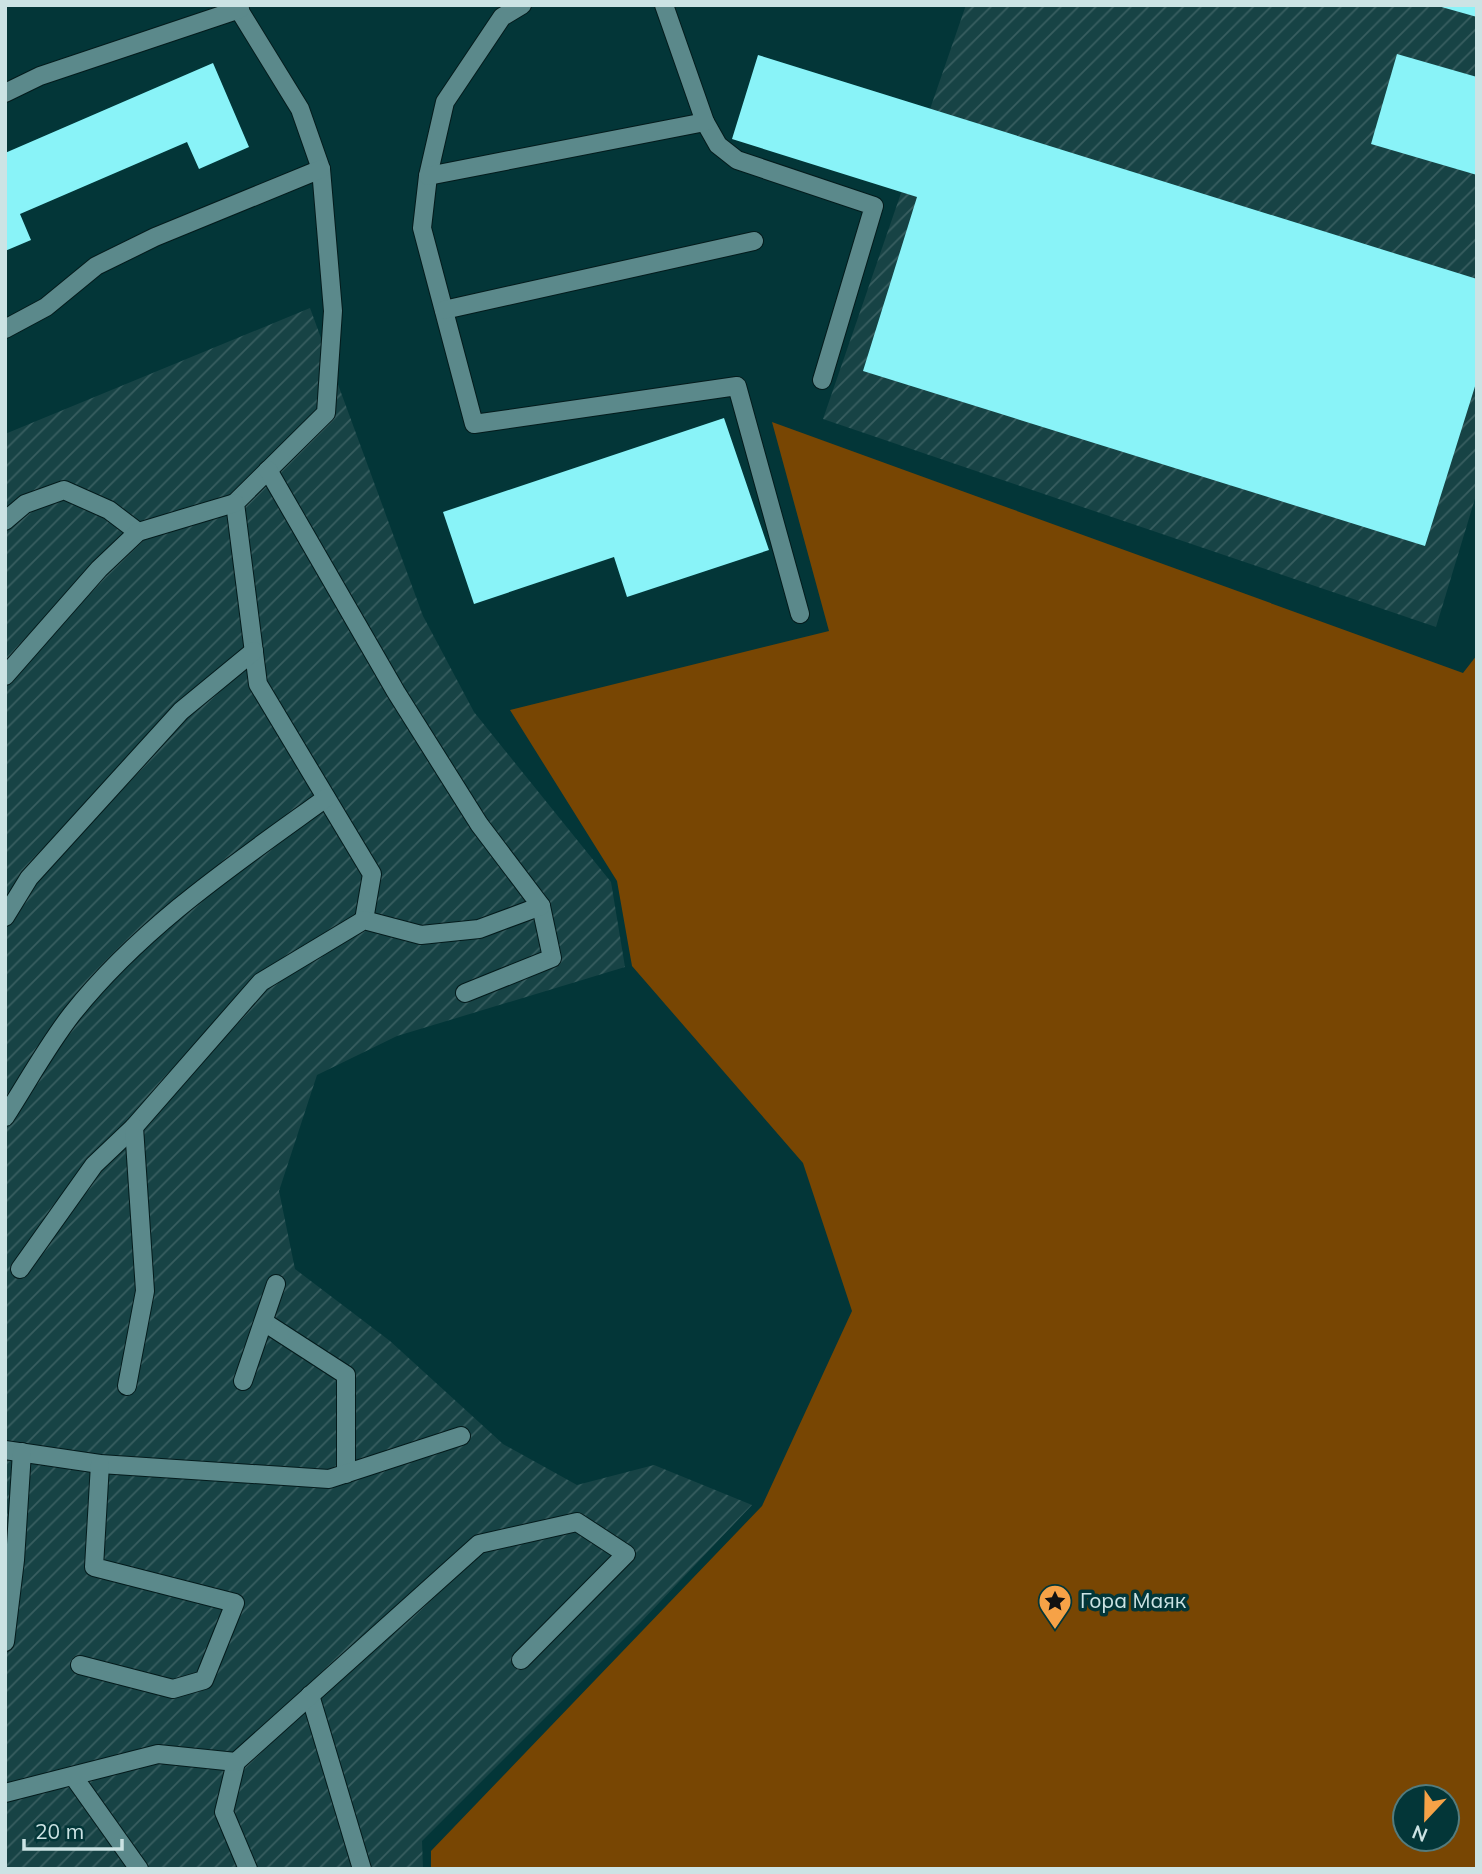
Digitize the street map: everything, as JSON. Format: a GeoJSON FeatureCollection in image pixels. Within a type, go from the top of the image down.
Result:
{"type":"FeatureCollection","features":[{"type":"Feature","properties":{"kind":"street"},"geometry":{"type":"LineString","coordinates":[[522,5],[502,17],[445,102],[428,176],[422,228],[474,424],[737,386],[800,614]]}},
{"type":"Feature","properties":{"kind":"street"},"geometry":{"type":"LineString","coordinates":[[664,5],[705,122],[718,145],[737,160],[874,206],[822,380]]}},
{"type":"Feature","properties":{"kind":"street"},"geometry":{"type":"LineString","coordinates":[[5,93],[40,76],[238,7],[300,109],[321,169],[333,311],[326,413],[235,503],[138,532],[99,569],[5,676]]}},
{"type":"Feature","properties":{"kind":"street"},"geometry":{"type":"LineString","coordinates":[[428,176],[705,122]]}},
{"type":"Feature","properties":{"kind":"street"},"geometry":{"type":"LineString","coordinates":[[5,329],[46,307],[96,266],[155,237],[321,169]]}},
{"type":"Feature","properties":{"kind":"street"},"geometry":{"type":"LineString","coordinates":[[444,310],[754,241]]}},
{"type":"Feature","properties":{"kind":"street"},"geometry":{"type":"LineString","coordinates":[[268,470],[402,703],[479,824],[541,906],[552,958],[465,993]]}},
{"type":"Feature","properties":{"kind":"street"},"geometry":{"type":"LineString","coordinates":[[5,521],[25,504],[64,490],[109,510],[138,532]]}},
{"type":"Feature","properties":{"kind":"street"},"geometry":{"type":"LineString","coordinates":[[235,503],[258,684],[372,874],[364,920]]}},
{"type":"Feature","properties":{"kind":"street"},"geometry":{"type":"LineString","coordinates":[[5,917],[29,878],[181,711],[254,651]]}},
{"type":"Feature","properties":{"kind":"street"},"geometry":{"type":"LineString","coordinates":[[5,1116],[72,1015],[140,940],[217,877],[326,798]]}},
{"type":"Feature","properties":{"kind":"street"},"geometry":{"type":"LineString","coordinates":[[20,1269],[93,1165],[134,1127],[261,982],[364,920],[421,935],[479,929],[541,906]]}},
{"type":"Feature","properties":{"kind":"street"},"geometry":{"type":"LineString","coordinates":[[127,1386],[145,1291],[134,1127]]}},
{"type":"Feature","properties":{"kind":"street"},"geometry":{"type":"LineString","coordinates":[[243,1381],[276,1283]]}},
{"type":"Feature","properties":{"kind":"street"},"geometry":{"type":"LineString","coordinates":[[264,1322],[346,1375],[346,1474]]}},
{"type":"Feature","properties":{"kind":"street"},"geometry":{"type":"LineString","coordinates":[[5,1642],[14,1451],[100,1464],[329,1479],[461,1436]]}},
{"type":"Feature","properties":{"kind":"street"},"geometry":{"type":"LineString","coordinates":[[80,1664],[173,1689],[204,1680],[235,1603],[94,1567],[100,1464]]}},
{"type":"Feature","properties":{"kind":"street"},"geometry":{"type":"LineString","coordinates":[[248,1869],[224,1812],[236,1762],[479,1544],[577,1522],[626,1554],[521,1660]]}},
{"type":"Feature","properties":{"kind":"street"},"geometry":{"type":"LineString","coordinates":[[310,1695],[362,1869]]}},
{"type":"Feature","properties":{"kind":"street"},"geometry":{"type":"LineString","coordinates":[[5,1793],[158,1754],[236,1762]]}},
{"type":"Feature","properties":{"kind":"street"},"geometry":{"type":"LineString","coordinates":[[74,1776],[139,1869]]}},
{"type":"Feature","properties":{"kind":"shaded area"},"geometry":{"type":"Polygon","coordinates":[[[966,5],[1477,5],[1477,492],[1436,627],[823,419],[966,5]]]}},
{"type":"Feature","properties":{"kind":"shaded area"},"geometry":{"type":"Polygon","coordinates":[[[310,308],[423,616],[474,712],[611,882],[625,967],[397,1036],[317,1075],[279,1191],[295,1269],[390,1341],[503,1444],[577,1485],[654,1465],[752,1505],[641,1622],[422,1841],[423,1869],[5,1869],[5,434],[310,308]]]}},
{"type":"Feature","properties":{"kind":"shaded area"},"geometry":{"type":"Polygon","coordinates":[[[772,422],[1463,673],[1477,655],[1477,1869],[431,1869],[431,1851],[762,1506],[852,1311],[803,1163],[632,966],[617,881],[510,710],[829,631],[772,422]]]}},
{"type":"Feature","properties":{"kind":"building"},"geometry":{"type":"Polygon","coordinates":[[[1477,5],[1477,17],[1438,6],[1477,5]]]}},
{"type":"Feature","properties":{"kind":"building"},"geometry":{"type":"Polygon","coordinates":[[[1397,54],[1477,77],[1477,175],[1371,144],[1397,54]]]}},
{"type":"Feature","properties":{"kind":"building"},"geometry":{"type":"Polygon","coordinates":[[[758,55],[1477,279],[1477,380],[1425,546],[863,371],[917,197],[732,139],[758,55]]]}},
{"type":"Feature","properties":{"kind":"building"},"geometry":{"type":"Polygon","coordinates":[[[213,63],[249,147],[199,169],[187,142],[20,214],[31,240],[5,251],[5,153],[213,63]]]}},
{"type":"Feature","properties":{"kind":"building"},"geometry":{"type":"Polygon","coordinates":[[[724,418],[769,550],[627,597],[614,557],[474,604],[443,512],[724,418]]]}},
{"type":"Feature","properties":{"kind":"place","name":"Гора Маяк"},"geometry":{"type":"Point","coordinates":[1055,1631]}}]}
